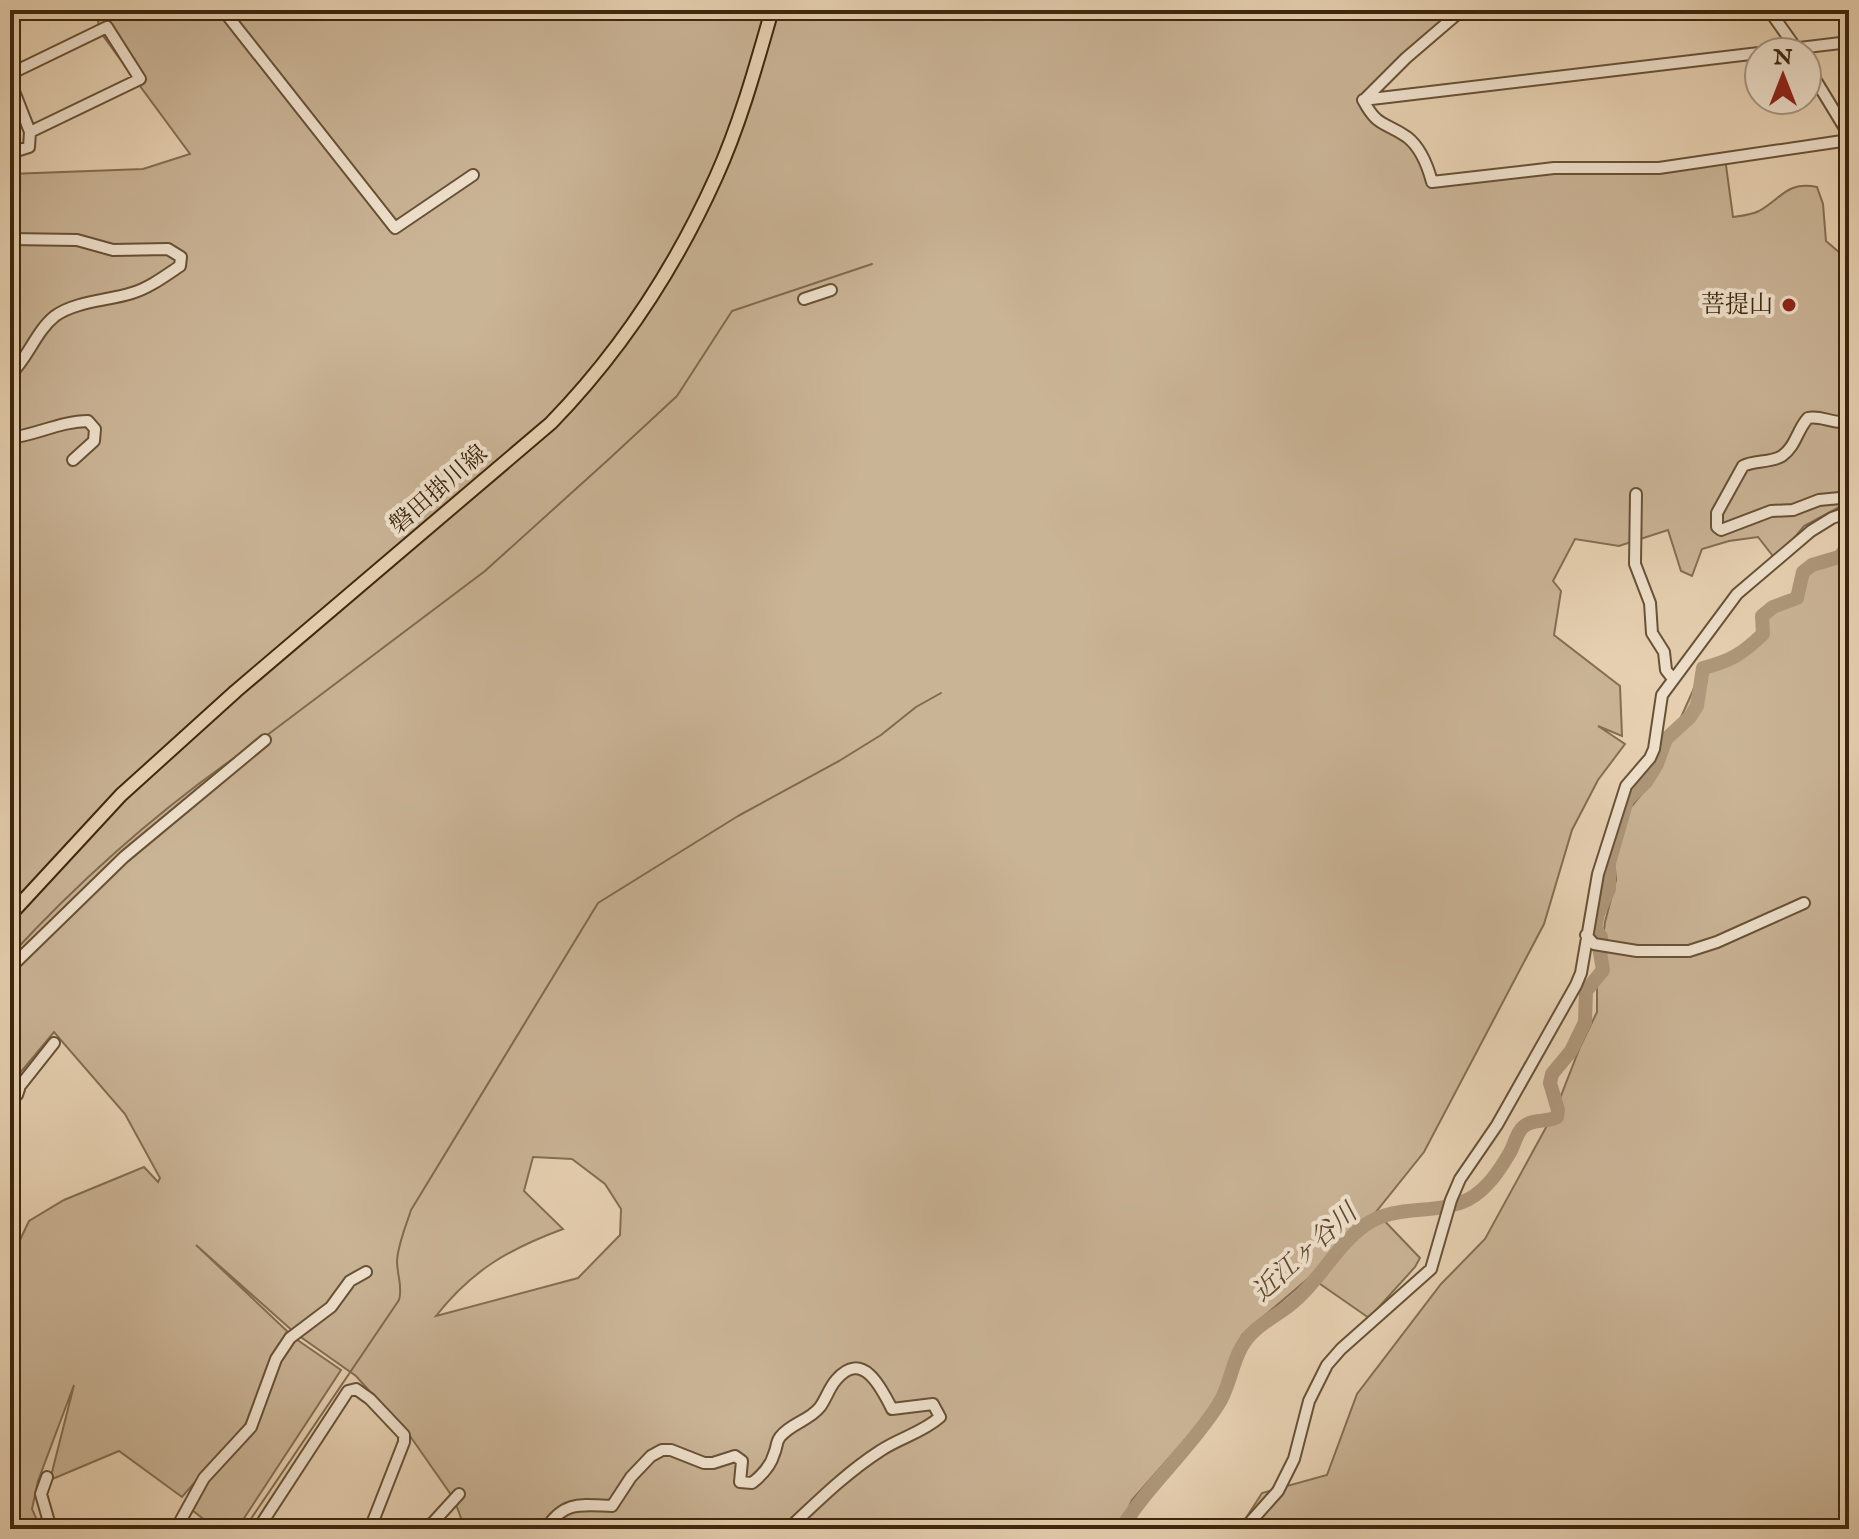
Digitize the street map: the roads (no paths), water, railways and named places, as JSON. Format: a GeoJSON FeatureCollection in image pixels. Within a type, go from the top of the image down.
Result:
{"type":"FeatureCollection","features":[{"type":"Feature","properties":{"kind":"main road","name":"磐田掛川線"},"geometry":{"type":"LineString","coordinates":[[10,915],[121,795],[236,691],[551,423],[589,384],[666,277],[717,175],[772,10]]}},
{"type":"Feature","properties":{"kind":"street"},"geometry":{"type":"LineString","coordinates":[[223,10],[395,228],[473,175]]}},
{"type":"Feature","properties":{"kind":"street"},"geometry":{"type":"LineString","coordinates":[[1363,100],[1462,10]]}},
{"type":"Feature","properties":{"kind":"street"},"geometry":{"type":"LineString","coordinates":[[1769,10],[1788,36]]}},
{"type":"Feature","properties":{"kind":"street"},"geometry":{"type":"LineString","coordinates":[[10,74],[107,27],[140,79],[30,132]]}},
{"type":"Feature","properties":{"kind":"street"},"geometry":{"type":"LineString","coordinates":[[1823,46],[1849,42]]}},
{"type":"Feature","properties":{"kind":"street"},"geometry":{"type":"LineString","coordinates":[[1363,100],[1743,54]]}},
{"type":"Feature","properties":{"kind":"street"},"geometry":{"type":"LineString","coordinates":[[10,81],[30,132],[29,147],[10,153]]}},
{"type":"Feature","properties":{"kind":"street"},"geometry":{"type":"LineString","coordinates":[[1363,100],[1378,123],[1415,144],[1432,182],[1554,168],[1659,168],[1849,137],[1823,93]]}},
{"type":"Feature","properties":{"kind":"street"},"geometry":{"type":"LineString","coordinates":[[10,239],[77,240],[113,250],[168,249],[181,257],[180,266],[136,292],[96,301],[55,316],[44,326],[21,364],[10,375]]}},
{"type":"Feature","properties":{"kind":"street"},"geometry":{"type":"LineString","coordinates":[[804,299],[831,290]]}},
{"type":"Feature","properties":{"kind":"street"},"geometry":{"type":"LineString","coordinates":[[1849,420],[1836,423],[1828,419],[1808,418],[1801,425],[1795,441],[1782,455],[1743,466],[1717,513],[1717,527],[1721,530],[1771,511],[1793,510],[1819,500],[1840,498],[1849,501]]}},
{"type":"Feature","properties":{"kind":"street"},"geometry":{"type":"LineString","coordinates":[[10,438],[32,435],[75,421],[88,421],[95,429],[94,441],[73,460]]}},
{"type":"Feature","properties":{"kind":"street"},"geometry":{"type":"LineString","coordinates":[[1636,494],[1635,564],[1650,603],[1652,633],[1664,652],[1666,670],[1673,679]]}},
{"type":"Feature","properties":{"kind":"street"},"geometry":{"type":"LineString","coordinates":[[1244,1529],[1278,1491],[1294,1459],[1309,1401],[1327,1365],[1431,1269],[1460,1179],[1497,1125],[1576,985],[1581,973],[1593,894],[1622,796],[1654,749],[1659,704],[1673,679],[1737,594],[1811,531],[1849,512]]}},
{"type":"Feature","properties":{"kind":"street"},"geometry":{"type":"LineString","coordinates":[[10,968],[124,857],[265,740]]}},
{"type":"Feature","properties":{"kind":"street"},"geometry":{"type":"LineString","coordinates":[[1586,935],[1594,944],[1634,950],[1689,951],[1717,942],[1804,903]]}},
{"type":"Feature","properties":{"kind":"street"},"geometry":{"type":"LineString","coordinates":[[10,1099],[17,1095],[20,1086],[54,1043]]}},
{"type":"Feature","properties":{"kind":"street"},"geometry":{"type":"LineString","coordinates":[[176,1529],[204,1478],[251,1427],[276,1359],[290,1338],[331,1307],[350,1281],[366,1272]]}},
{"type":"Feature","properties":{"kind":"street"},"geometry":{"type":"LineString","coordinates":[[546,1529],[560,1511],[568,1507],[612,1506],[631,1477],[651,1456],[662,1450],[671,1450],[704,1463],[735,1456],[742,1461],[740,1482],[752,1483],[770,1463],[778,1439],[791,1427],[811,1417],[835,1381],[846,1371],[863,1369],[879,1384],[892,1409],[933,1404],[937,1408],[940,1417],[933,1424],[884,1448],[851,1470],[788,1529]]}},
{"type":"Feature","properties":{"kind":"street"},"geometry":{"type":"LineString","coordinates":[[258,1529],[348,1391],[356,1389],[370,1399],[404,1435],[370,1529]]}},
{"type":"Feature","properties":{"kind":"street"},"geometry":{"type":"LineString","coordinates":[[47,1477],[41,1494],[51,1529]]}},
{"type":"Feature","properties":{"kind":"street"},"geometry":{"type":"LineString","coordinates":[[427,1529],[459,1494]]}},
{"type":"Feature","properties":{"kind":"waterway"},"geometry":{"type":"LineString","coordinates":[[1062,10],[1088,13],[1144,10]]}},
{"type":"Feature","properties":{"kind":"waterway"},"geometry":{"type":"LineString","coordinates":[[266,736],[485,571],[609,459],[677,396],[732,311],[872,264]]}},
{"type":"Feature","properties":{"kind":"waterway","name":"近江ヶ谷川"},"geometry":{"type":"LineString","coordinates":[[1121,1529],[1218,1405],[1246,1341],[1300,1296],[1354,1234],[1377,1218],[1390,1214],[1443,1207],[1469,1199],[1497,1173],[1523,1127],[1531,1122],[1557,1117],[1550,1083],[1552,1074],[1571,1051],[1585,1022],[1586,991],[1603,970],[1599,947],[1601,937],[1595,928],[1609,889],[1609,863],[1627,800],[1646,782],[1666,739],[1690,717],[1697,706],[1703,668],[1736,656],[1749,647],[1763,634],[1762,616],[1773,607],[1797,598],[1803,572],[1812,565],[1839,557],[1849,546]]}},
{"type":"Feature","properties":{"kind":"waterway"},"geometry":{"type":"LineString","coordinates":[[244,1529],[399,1300],[398,1255],[411,1210],[598,903],[738,816],[839,761],[941,693]]}},
{"type":"Feature","properties":{"kind":"waterway"},"geometry":{"type":"LineString","coordinates":[[10,956],[121,847],[181,797],[244,751]]}},
{"type":"Feature","properties":{"kind":"place","name":"菩提山"},"geometry":{"type":"Point","coordinates":[1789,305]}}]}
